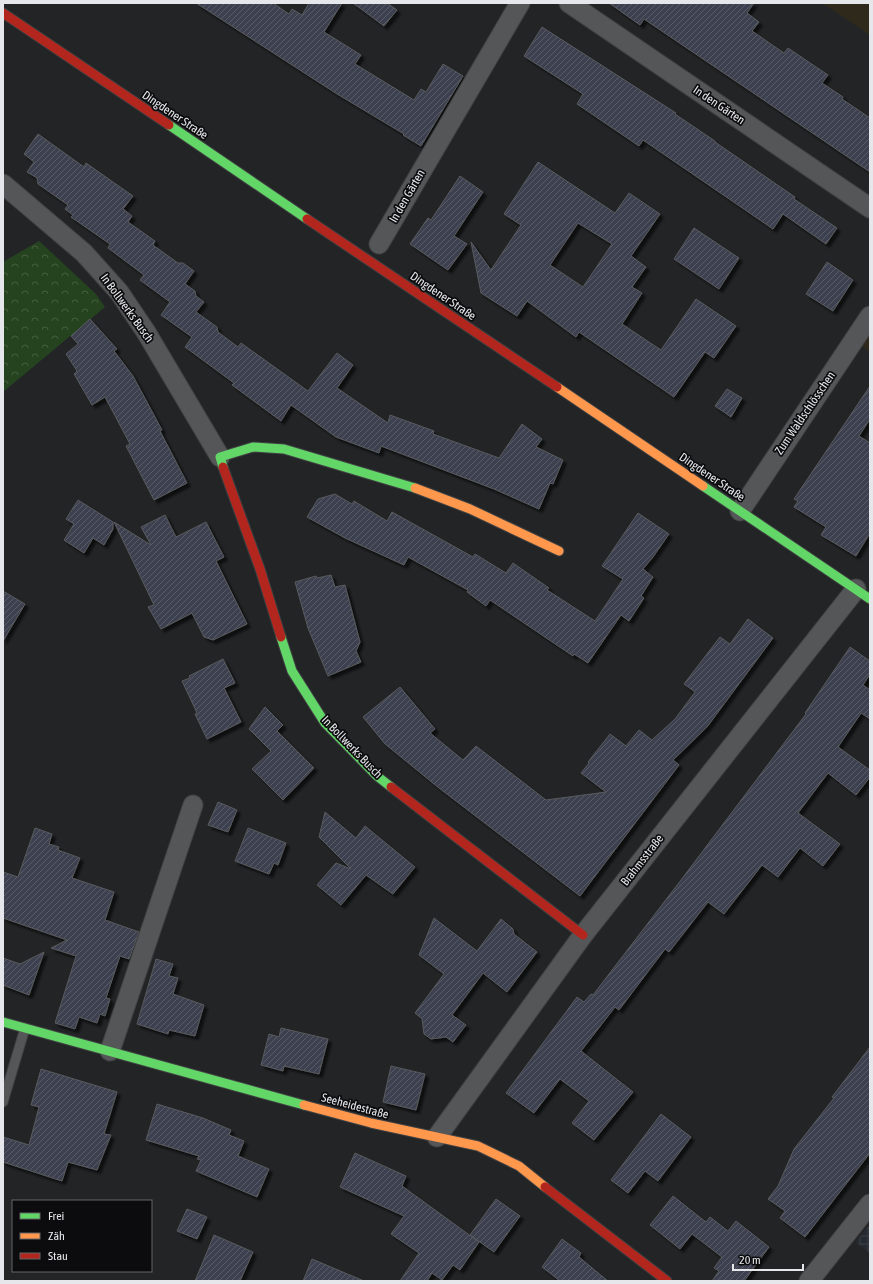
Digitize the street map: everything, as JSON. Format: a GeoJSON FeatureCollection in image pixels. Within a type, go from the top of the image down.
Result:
{"type":"FeatureCollection","features":[{"type":"Feature","properties":{"kind":"street","name":"In den Gärten"},"geometry":{"type":"LineString","coordinates":[[379,244],[520,3]]}},
{"type":"Feature","properties":{"kind":"street","name":"In den Gärten"},"geometry":{"type":"LineString","coordinates":[[569,3],[870,208]]}},
{"type":"Feature","properties":{"kind":"street","name":"Dingdener Straße"},"geometry":{"type":"LineString","coordinates":[[3,13],[863,594]]}},
{"type":"Feature","properties":{"kind":"street","name":"In Bollwerks Busch"},"geometry":{"type":"LineString","coordinates":[[3,184],[84,252],[119,292],[146,332],[220,457],[260,569],[292,671],[325,722],[377,776],[583,935]]}},
{"type":"Feature","properties":{"kind":"street","name":"Zum Waldschlösschen"},"geometry":{"type":"LineString","coordinates":[[740,511],[870,316]]}},
{"type":"Feature","properties":{"kind":"street"},"geometry":{"type":"LineString","coordinates":[[220,457],[253,447],[284,449],[314,456],[410,486],[463,507],[559,550]]}},
{"type":"Feature","properties":{"kind":"street","name":"Brahmsstraße"},"geometry":{"type":"LineString","coordinates":[[437,1137],[583,935],[863,594]]}},
{"type":"Feature","properties":{"kind":"street"},"geometry":{"type":"LineString","coordinates":[[110,1051],[193,805]]}},
{"type":"Feature","properties":{"kind":"street","name":"Seeheidestraße"},"geometry":{"type":"LineString","coordinates":[[3,1022],[371,1123],[478,1146],[519,1166],[667,1281]]}},
{"type":"Feature","properties":{"kind":"street"},"geometry":{"type":"LineString","coordinates":[[809,1281],[870,1204]]}},
{"type":"Feature","properties":{"kind":"lane"},"geometry":{"type":"LineString","coordinates":[[3,1102],[25,1028]]}},
{"type":"Feature","properties":{"kind":"shaded area"},"geometry":{"type":"Polygon","coordinates":[[[822,3],[870,3],[870,35],[822,3]]]}},
{"type":"Feature","properties":{"kind":"shaded area"},"geometry":{"type":"Polygon","coordinates":[[[870,323],[870,352],[857,343],[870,323]]]}},
{"type":"Feature","properties":{"kind":"shaded area"},"geometry":{"type":"Polygon","coordinates":[[[870,1224],[870,1253],[856,1242],[870,1224]]]}},
{"type":"Feature","properties":{"kind":"green space"},"geometry":{"type":"Polygon","coordinates":[[[39,241],[96,294],[105,307],[3,392],[3,262],[39,241]]]}},
{"type":"Feature","properties":{"kind":"building"},"geometry":{"type":"Polygon","coordinates":[[[196,3],[273,3],[289,14],[292,9],[302,15],[309,3],[342,3],[324,32],[361,55],[355,64],[414,100],[421,89],[426,92],[443,64],[463,76],[421,146],[196,3]]]}},
{"type":"Feature","properties":{"kind":"building"},"geometry":{"type":"Polygon","coordinates":[[[353,3],[387,3],[397,10],[384,26],[353,3]]]}},
{"type":"Feature","properties":{"kind":"building"},"geometry":{"type":"Polygon","coordinates":[[[609,3],[754,3],[747,13],[759,22],[752,31],[784,53],[788,48],[828,75],[822,83],[870,118],[870,172],[644,19],[640,25],[609,3]]]}},
{"type":"Feature","properties":{"kind":"building"},"geometry":{"type":"Polygon","coordinates":[[[542,27],[676,113],[675,114],[837,228],[826,244],[783,214],[773,229],[643,140],[639,146],[577,104],[583,94],[524,56],[542,27]]]}},
{"type":"Feature","properties":{"kind":"building"},"geometry":{"type":"Polygon","coordinates":[[[38,134],[84,167],[86,163],[133,196],[123,209],[132,216],[128,222],[155,241],[153,245],[178,263],[183,263],[194,271],[185,284],[195,291],[196,296],[204,302],[196,312],[217,327],[218,332],[238,347],[241,343],[308,391],[337,353],[353,365],[337,388],[388,423],[390,415],[434,431],[433,434],[499,458],[522,424],[542,439],[536,447],[563,460],[553,484],[550,483],[539,509],[494,489],[381,446],[379,453],[336,437],[291,405],[281,421],[232,385],[234,383],[185,347],[192,337],[161,315],[170,302],[140,280],[144,275],[108,248],[110,244],[71,217],[73,215],[65,209],[68,205],[38,184],[37,178],[27,172],[34,162],[24,154],[38,134]]]}},
{"type":"Feature","properties":{"kind":"building"},"geometry":{"type":"Polygon","coordinates":[[[538,162],[615,213],[629,193],[660,214],[631,256],[646,267],[632,287],[642,293],[622,324],[661,350],[696,299],[736,326],[714,358],[705,352],[674,397],[579,332],[576,337],[527,301],[517,316],[481,293],[471,242],[491,270],[521,225],[504,214],[538,162]],[[578,223],[550,265],[583,287],[612,244],[578,223]]]}},
{"type":"Feature","properties":{"kind":"building"},"geometry":{"type":"Polygon","coordinates":[[[460,176],[483,192],[454,236],[467,244],[448,270],[410,244],[428,218],[431,220],[460,176]]]}},
{"type":"Feature","properties":{"kind":"building"},"geometry":{"type":"Polygon","coordinates":[[[694,228],[739,258],[719,289],[674,259],[694,228]]]}},
{"type":"Feature","properties":{"kind":"building"},"geometry":{"type":"Polygon","coordinates":[[[827,262],[853,280],[833,311],[806,294],[827,262]]]}},
{"type":"Feature","properties":{"kind":"building"},"geometry":{"type":"Polygon","coordinates":[[[90,319],[117,349],[114,351],[133,376],[162,430],[160,431],[187,483],[154,500],[126,446],[130,444],[105,397],[92,405],[74,374],[77,371],[66,354],[78,344],[71,336],[90,319]]]}},
{"type":"Feature","properties":{"kind":"building"},"geometry":{"type":"Polygon","coordinates":[[[870,386],[870,419],[859,436],[870,443],[870,533],[856,556],[821,535],[826,527],[794,507],[798,501],[794,499],[870,386]]]}},
{"type":"Feature","properties":{"kind":"building"},"geometry":{"type":"Polygon","coordinates":[[[727,389],[742,398],[731,417],[715,406],[727,389]]]}},
{"type":"Feature","properties":{"kind":"building"},"geometry":{"type":"Polygon","coordinates":[[[335,494],[352,504],[354,501],[387,521],[392,512],[473,557],[475,554],[506,573],[513,563],[549,588],[547,590],[595,621],[623,579],[602,566],[638,513],[669,534],[643,569],[653,577],[641,596],[644,598],[629,621],[621,615],[588,663],[574,654],[573,656],[490,600],[486,606],[467,592],[468,590],[408,557],[404,565],[345,538],[307,517],[318,499],[335,494]]]}},
{"type":"Feature","properties":{"kind":"building"},"geometry":{"type":"Polygon","coordinates":[[[78,500],[113,522],[113,529],[104,545],[93,538],[84,553],[64,540],[74,524],[66,519],[78,500]]]}},
{"type":"Feature","properties":{"kind":"building"},"geometry":{"type":"Polygon","coordinates":[[[165,515],[176,537],[206,522],[224,557],[216,561],[247,624],[213,640],[204,637],[192,613],[161,629],[148,607],[154,605],[114,522],[151,545],[141,527],[165,515]]]}},
{"type":"Feature","properties":{"kind":"building"},"geometry":{"type":"Polygon","coordinates":[[[331,575],[335,587],[345,585],[360,642],[356,651],[361,662],[328,676],[308,628],[295,582],[316,576],[317,578],[331,575]]]}},
{"type":"Feature","properties":{"kind":"building"},"geometry":{"type":"Polygon","coordinates":[[[3,591],[25,604],[3,641],[3,591]]]}},
{"type":"Feature","properties":{"kind":"building"},"geometry":{"type":"Polygon","coordinates":[[[748,619],[773,638],[707,727],[673,760],[679,765],[580,896],[439,788],[385,744],[363,717],[400,687],[435,729],[430,733],[463,760],[476,746],[546,800],[606,792],[581,773],[610,734],[626,746],[639,730],[652,740],[675,719],[695,692],[684,684],[720,637],[730,644],[748,619]]]}},
{"type":"Feature","properties":{"kind":"building"},"geometry":{"type":"Polygon","coordinates":[[[850,647],[870,661],[870,674],[863,685],[870,690],[870,719],[861,713],[838,747],[870,770],[870,777],[856,795],[828,773],[798,813],[840,844],[823,866],[800,848],[778,877],[762,865],[724,914],[708,902],[669,952],[665,949],[619,1010],[615,1007],[581,1051],[633,1092],[594,1140],[572,1123],[589,1101],[560,1079],[534,1113],[506,1093],[577,997],[584,1002],[591,994],[593,995],[806,714],[805,713],[850,647]]]}},
{"type":"Feature","properties":{"kind":"building"},"geometry":{"type":"Polygon","coordinates":[[[223,659],[235,683],[224,688],[241,722],[207,739],[182,681],[223,659]]]}},
{"type":"Feature","properties":{"kind":"building"},"geometry":{"type":"Polygon","coordinates":[[[265,707],[283,725],[277,731],[314,768],[283,800],[252,769],[271,751],[249,729],[265,707]]]}},
{"type":"Feature","properties":{"kind":"building"},"geometry":{"type":"Polygon","coordinates":[[[218,802],[237,810],[228,832],[208,825],[218,802]]]}},
{"type":"Feature","properties":{"kind":"building"},"geometry":{"type":"Polygon","coordinates":[[[325,812],[356,838],[365,826],[415,867],[393,894],[366,875],[341,905],[317,885],[336,863],[351,869],[319,837],[325,812]]]}},
{"type":"Feature","properties":{"kind":"building"},"geometry":{"type":"Polygon","coordinates":[[[35,828],[52,834],[49,844],[59,847],[58,850],[80,858],[72,878],[114,892],[105,920],[139,932],[129,959],[120,956],[106,998],[110,999],[105,1016],[100,1014],[97,1023],[79,1017],[75,1029],[55,1023],[76,956],[51,948],[67,940],[3,918],[3,872],[18,877],[35,828]]]}},
{"type":"Feature","properties":{"kind":"building"},"geometry":{"type":"Polygon","coordinates":[[[248,828],[286,843],[278,865],[274,863],[269,874],[235,861],[248,828]]]}},
{"type":"Feature","properties":{"kind":"building"},"geometry":{"type":"Polygon","coordinates":[[[434,918],[477,951],[501,919],[513,929],[514,934],[537,952],[507,992],[483,973],[452,1015],[466,1025],[453,1042],[446,1037],[431,1039],[424,1034],[422,1019],[415,1013],[444,974],[419,955],[434,918]]]}},
{"type":"Feature","properties":{"kind":"building"},"geometry":{"type":"Polygon","coordinates":[[[44,952],[29,995],[3,985],[3,958],[20,964],[44,952]]]}},
{"type":"Feature","properties":{"kind":"building"},"geometry":{"type":"Polygon","coordinates":[[[156,959],[173,964],[169,976],[178,978],[173,994],[204,1005],[195,1036],[169,1030],[168,1034],[137,1024],[156,959]]]}},
{"type":"Feature","properties":{"kind":"building"},"geometry":{"type":"Polygon","coordinates":[[[281,1028],[328,1039],[319,1074],[284,1066],[283,1071],[261,1065],[269,1034],[279,1037],[281,1028]]]}},
{"type":"Feature","properties":{"kind":"building"},"geometry":{"type":"Polygon","coordinates":[[[870,1047],[870,1153],[805,1237],[780,1218],[785,1211],[768,1199],[778,1186],[794,1149],[834,1098],[832,1097],[870,1047]]]}},
{"type":"Feature","properties":{"kind":"building"},"geometry":{"type":"Polygon","coordinates":[[[391,1066],[425,1074],[416,1110],[383,1102],[391,1066]]]}},
{"type":"Feature","properties":{"kind":"building"},"geometry":{"type":"Polygon","coordinates":[[[41,1069],[117,1092],[104,1134],[111,1135],[97,1170],[68,1162],[62,1181],[3,1162],[3,1137],[29,1145],[39,1107],[31,1105],[41,1069]]]}},
{"type":"Feature","properties":{"kind":"building"},"geometry":{"type":"Polygon","coordinates":[[[157,1104],[203,1118],[231,1130],[229,1135],[244,1141],[238,1156],[269,1169],[257,1197],[196,1171],[201,1160],[197,1159],[199,1156],[146,1140],[157,1104]]]}},
{"type":"Feature","properties":{"kind":"building"},"geometry":{"type":"Polygon","coordinates":[[[661,1114],[691,1137],[658,1181],[645,1171],[628,1193],[611,1180],[661,1114]]]}},
{"type":"Feature","properties":{"kind":"building"},"geometry":{"type":"Polygon","coordinates":[[[355,1153],[406,1176],[402,1186],[479,1242],[460,1270],[453,1265],[442,1280],[432,1273],[427,1281],[400,1281],[419,1253],[391,1234],[404,1216],[340,1187],[355,1153]]]}},
{"type":"Feature","properties":{"kind":"building"},"geometry":{"type":"Polygon","coordinates":[[[673,1196],[706,1222],[710,1217],[728,1231],[736,1221],[769,1247],[744,1281],[712,1281],[719,1271],[714,1268],[722,1257],[692,1234],[680,1249],[650,1225],[673,1196]]]}},
{"type":"Feature","properties":{"kind":"building"},"geometry":{"type":"Polygon","coordinates":[[[496,1199],[520,1216],[494,1252],[470,1235],[496,1199]]]}},
{"type":"Feature","properties":{"kind":"building"},"geometry":{"type":"Polygon","coordinates":[[[187,1209],[207,1217],[197,1239],[177,1231],[187,1209]]]}},
{"type":"Feature","properties":{"kind":"building"},"geometry":{"type":"Polygon","coordinates":[[[214,1235],[253,1252],[240,1281],[195,1281],[214,1235]]]}},
{"type":"Feature","properties":{"kind":"building"},"geometry":{"type":"Polygon","coordinates":[[[562,1239],[581,1253],[579,1257],[608,1281],[560,1281],[542,1267],[562,1239]]]}},
{"type":"Feature","properties":{"kind":"building"},"geometry":{"type":"Polygon","coordinates":[[[312,1259],[364,1281],[303,1281],[312,1259]]]}},
{"type":"Feature","properties":{"kind":"traffic: fast"},"geometry":{"type":"LineString","coordinates":[[169,125],[307,219]]}},
{"type":"Feature","properties":{"kind":"traffic: fast"},"geometry":{"type":"LineString","coordinates":[[223,467],[220,457],[253,447],[284,449],[415,488]]}},
{"type":"Feature","properties":{"kind":"traffic: fast"},"geometry":{"type":"LineString","coordinates":[[703,486],[870,599]]}},
{"type":"Feature","properties":{"kind":"traffic: fast"},"geometry":{"type":"LineString","coordinates":[[281,637],[292,671],[325,723],[377,776],[391,787]]}},
{"type":"Feature","properties":{"kind":"traffic: fast"},"geometry":{"type":"LineString","coordinates":[[3,1022],[304,1105]]}},
{"type":"Feature","properties":{"kind":"traffic: slow"},"geometry":{"type":"LineString","coordinates":[[557,387],[703,486]]}},
{"type":"Feature","properties":{"kind":"traffic: slow"},"geometry":{"type":"LineString","coordinates":[[415,488],[470,509],[559,551]]}},
{"type":"Feature","properties":{"kind":"traffic: slow"},"geometry":{"type":"LineString","coordinates":[[304,1105],[371,1123],[478,1146],[519,1166],[545,1187]]}},
{"type":"Feature","properties":{"kind":"traffic: jam"},"geometry":{"type":"LineString","coordinates":[[3,13],[169,125]]}},
{"type":"Feature","properties":{"kind":"traffic: jam"},"geometry":{"type":"LineString","coordinates":[[307,219],[557,387]]}},
{"type":"Feature","properties":{"kind":"traffic: jam"},"geometry":{"type":"LineString","coordinates":[[223,467],[260,569],[281,637]]}},
{"type":"Feature","properties":{"kind":"traffic: jam"},"geometry":{"type":"LineString","coordinates":[[391,787],[583,935]]}},
{"type":"Feature","properties":{"kind":"traffic: jam"},"geometry":{"type":"LineString","coordinates":[[545,1187],[667,1281]]}}]}
